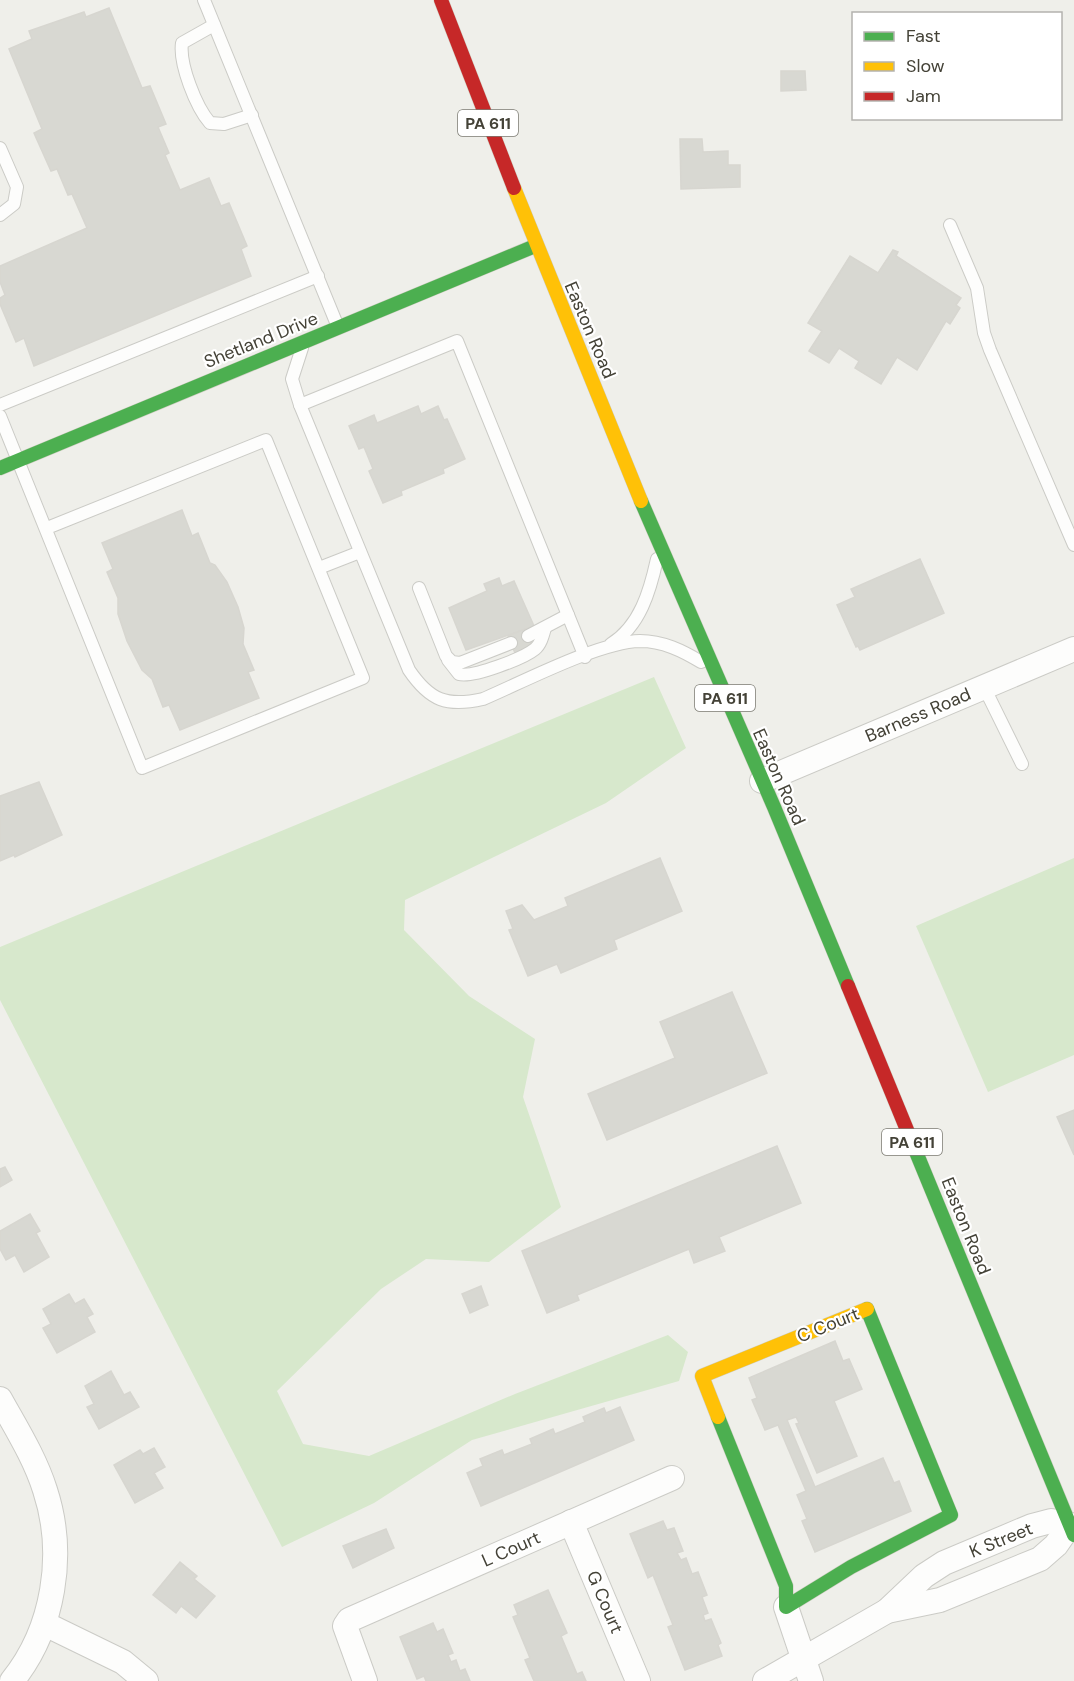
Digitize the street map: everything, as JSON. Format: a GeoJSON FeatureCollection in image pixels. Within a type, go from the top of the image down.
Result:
{"type":"FeatureCollection","features":[{"type":"Feature","properties":{"kind":"main road","name":"Easton Road"},"geometry":{"type":"LineString","coordinates":[[441,0],[535,246],[712,668],[762,781],[1073,1527]]}},
{"type":"Feature","properties":{"kind":"main road","name":"Shetland Drive"},"geometry":{"type":"LineString","coordinates":[[0,468],[535,246]]}},
{"type":"Feature","properties":{"kind":"main road","name":"C Court"},"geometry":{"type":"LineString","coordinates":[[867,1309],[951,1515],[851,1567],[786,1607],[786,1586],[702,1376],[867,1309]]}},
{"type":"Feature","properties":{"kind":"street","name":"Barness Road"},"geometry":{"type":"LineString","coordinates":[[762,781],[1074,649]]}},
{"type":"Feature","properties":{"kind":"street"},"geometry":{"type":"LineString","coordinates":[[0,1399],[35,1465],[51,1513],[54,1557],[52,1590],[45,1624],[35,1645],[12,1681]]}},
{"type":"Feature","properties":{"kind":"street","name":"L Court"},"geometry":{"type":"LineString","coordinates":[[365,1681],[347,1637],[345,1626],[349,1620],[672,1478]]}},
{"type":"Feature","properties":{"kind":"street","name":"K Street"},"geometry":{"type":"LineString","coordinates":[[765,1681],[887,1611],[924,1576],[944,1563],[1032,1526],[1051,1521],[1073,1527],[1040,1559],[940,1600],[887,1611]]}},
{"type":"Feature","properties":{"kind":"street","name":"G Court"},"geometry":{"type":"LineString","coordinates":[[571,1522],[638,1681]]}},
{"type":"Feature","properties":{"kind":"street","name":"C Court"},"geometry":{"type":"LineString","coordinates":[[786,1607],[811,1681]]}},
{"type":"Feature","properties":{"kind":"street"},"geometry":{"type":"LineString","coordinates":[[45,1624],[123,1662],[146,1681]]}},
{"type":"Feature","properties":{"kind":"lane"},"geometry":{"type":"LineString","coordinates":[[204,0],[339,328]]}},
{"type":"Feature","properties":{"kind":"lane"},"geometry":{"type":"LineString","coordinates":[[214,25],[182,43],[180,55],[202,113],[210,123],[224,124],[252,115]]}},
{"type":"Feature","properties":{"kind":"lane"},"geometry":{"type":"LineString","coordinates":[[0,148],[17,188],[14,204],[0,215]]}},
{"type":"Feature","properties":{"kind":"lane"},"geometry":{"type":"LineString","coordinates":[[950,225],[977,288],[984,333],[990,350],[1074,545]]}},
{"type":"Feature","properties":{"kind":"lane"},"geometry":{"type":"LineString","coordinates":[[0,405],[318,276]]}},
{"type":"Feature","properties":{"kind":"lane"},"geometry":{"type":"LineString","coordinates":[[300,405],[457,341],[585,657]]}},
{"type":"Feature","properties":{"kind":"lane"},"geometry":{"type":"LineString","coordinates":[[304,342],[292,379],[300,405],[409,670],[432,696],[450,702],[466,703],[483,699],[606,648],[619,640],[635,622],[646,599],[661,543]]}},
{"type":"Feature","properties":{"kind":"lane"},"geometry":{"type":"LineString","coordinates":[[0,416],[142,768],[363,678],[266,440],[47,528]]}},
{"type":"Feature","properties":{"kind":"lane"},"geometry":{"type":"LineString","coordinates":[[318,568],[360,552]]}},
{"type":"Feature","properties":{"kind":"lane"},"geometry":{"type":"LineString","coordinates":[[419,588],[448,660],[459,674],[473,675],[533,651],[540,642],[545,628]]}},
{"type":"Feature","properties":{"kind":"lane"},"geometry":{"type":"LineString","coordinates":[[528,636],[568,615]]}},
{"type":"Feature","properties":{"kind":"lane"},"geometry":{"type":"LineString","coordinates":[[606,648],[640,641],[657,643],[682,650],[712,668]]}},
{"type":"Feature","properties":{"kind":"lane"},"geometry":{"type":"LineString","coordinates":[[448,660],[460,663],[511,643]]}},
{"type":"Feature","properties":{"kind":"lane"},"geometry":{"type":"LineString","coordinates":[[984,687],[1022,764]]}},
{"type":"Feature","properties":{"kind":"green space"},"geometry":{"type":"Polygon","coordinates":[[[654,677],[686,748],[606,803],[405,900],[404,930],[469,996],[535,1039],[523,1097],[561,1207],[489,1262],[426,1259],[381,1289],[277,1391],[303,1444],[369,1456],[515,1394],[668,1335],[688,1352],[679,1381],[472,1440],[374,1503],[282,1547],[0,1000],[0,947],[654,677]]]}},
{"type":"Feature","properties":{"kind":"green space"},"geometry":{"type":"Polygon","coordinates":[[[1074,858],[1074,1055],[988,1092],[916,926],[1074,858]]]}},
{"type":"Feature","properties":{"kind":"building"},"geometry":{"type":"Polygon","coordinates":[[[109,8],[142,88],[150,86],[166,124],[158,127],[169,153],[165,155],[180,190],[209,178],[221,206],[229,203],[247,246],[241,249],[251,276],[34,366],[24,338],[16,342],[0,304],[0,298],[5,295],[0,282],[0,266],[87,228],[72,194],[68,195],[57,169],[51,171],[34,133],[42,129],[9,49],[32,39],[29,31],[84,12],[86,17],[109,8]]]}},
{"type":"Feature","properties":{"kind":"building"},"geometry":{"type":"Polygon","coordinates":[[[781,71],[805,71],[806,90],[781,91],[781,71]]]}},
{"type":"Feature","properties":{"kind":"building"},"geometry":{"type":"Polygon","coordinates":[[[680,139],[702,139],[703,152],[728,151],[728,165],[740,165],[740,187],[681,189],[680,139]]]}},
{"type":"Feature","properties":{"kind":"building"},"geometry":{"type":"Polygon","coordinates":[[[893,250],[898,252],[896,256],[961,298],[956,305],[960,308],[950,324],[946,321],[917,370],[897,357],[881,384],[855,368],[859,361],[839,348],[829,363],[809,351],[822,331],[808,323],[850,256],[878,273],[893,250]]]}},
{"type":"Feature","properties":{"kind":"building"},"geometry":{"type":"Polygon","coordinates":[[[418,406],[421,414],[438,406],[444,420],[447,419],[465,459],[443,469],[444,473],[401,491],[402,495],[383,503],[369,471],[373,469],[364,447],[359,449],[349,426],[374,415],[377,423],[418,406]]]}},
{"type":"Feature","properties":{"kind":"building"},"geometry":{"type":"Polygon","coordinates":[[[182,510],[192,536],[198,533],[210,563],[215,565],[227,582],[238,607],[244,628],[243,644],[254,670],[248,672],[259,698],[180,730],[169,705],[163,707],[152,679],[142,670],[127,641],[118,614],[118,598],[107,572],[113,569],[102,543],[182,510]]]}},
{"type":"Feature","properties":{"kind":"building"},"geometry":{"type":"Polygon","coordinates":[[[920,559],[944,613],[860,650],[858,646],[856,647],[837,605],[855,597],[851,589],[920,559]]]}},
{"type":"Feature","properties":{"kind":"building"},"geometry":{"type":"Polygon","coordinates":[[[499,578],[502,586],[514,581],[534,626],[466,650],[449,608],[487,591],[484,584],[499,578]]]}},
{"type":"Feature","properties":{"kind":"building"},"geometry":{"type":"Polygon","coordinates":[[[525,629],[532,645],[515,653],[508,636],[525,629]]]}},
{"type":"Feature","properties":{"kind":"building"},"geometry":{"type":"Polygon","coordinates":[[[39,782],[62,835],[15,857],[14,855],[0,861],[0,796],[39,782]]]}},
{"type":"Feature","properties":{"kind":"building"},"geometry":{"type":"Polygon","coordinates":[[[660,858],[682,911],[614,940],[617,949],[561,973],[557,964],[528,976],[509,930],[513,929],[506,911],[522,905],[534,920],[568,906],[565,898],[660,858]]]}},
{"type":"Feature","properties":{"kind":"building"},"geometry":{"type":"Polygon","coordinates":[[[732,992],[767,1073],[607,1140],[588,1094],[675,1058],[660,1022],[732,992]]]}},
{"type":"Feature","properties":{"kind":"building"},"geometry":{"type":"Polygon","coordinates":[[[1074,1110],[1074,1155],[1057,1117],[1074,1110]]]}},
{"type":"Feature","properties":{"kind":"building"},"geometry":{"type":"Polygon","coordinates":[[[777,1146],[801,1203],[719,1237],[725,1251],[694,1263],[689,1249],[577,1295],[579,1300],[547,1313],[522,1251],[777,1146]]]}},
{"type":"Feature","properties":{"kind":"building"},"geometry":{"type":"Polygon","coordinates":[[[5,1167],[12,1180],[0,1187],[0,1169],[5,1167]]]}},
{"type":"Feature","properties":{"kind":"building"},"geometry":{"type":"Polygon","coordinates":[[[30,1214],[40,1231],[36,1233],[49,1257],[24,1272],[15,1255],[6,1260],[0,1249],[0,1231],[30,1214]]]}},
{"type":"Feature","properties":{"kind":"building"},"geometry":{"type":"Polygon","coordinates":[[[481,1286],[488,1305],[470,1313],[462,1294],[481,1286]]]}},
{"type":"Feature","properties":{"kind":"building"},"geometry":{"type":"Polygon","coordinates":[[[69,1294],[75,1304],[84,1299],[93,1314],[87,1317],[95,1332],[57,1353],[43,1328],[51,1324],[43,1309],[69,1294]]]}},
{"type":"Feature","properties":{"kind":"building"},"geometry":{"type":"Polygon","coordinates":[[[835,1341],[843,1361],[849,1359],[862,1389],[834,1401],[857,1456],[817,1473],[796,1424],[799,1423],[796,1417],[787,1420],[815,1487],[883,1458],[894,1483],[899,1481],[911,1511],[815,1552],[802,1521],[807,1519],[797,1495],[806,1491],[778,1425],[765,1430],[752,1400],[757,1398],[749,1378],[835,1341]]]}},
{"type":"Feature","properties":{"kind":"building"},"geometry":{"type":"Polygon","coordinates":[[[111,1371],[124,1395],[130,1392],[139,1407],[99,1429],[87,1407],[94,1404],[85,1386],[111,1371]]]}},
{"type":"Feature","properties":{"kind":"building"},"geometry":{"type":"Polygon","coordinates":[[[620,1407],[634,1440],[481,1506],[467,1473],[483,1466],[480,1459],[502,1450],[504,1455],[532,1444],[530,1439],[553,1429],[555,1434],[585,1422],[583,1417],[604,1408],[606,1413],[620,1407]]]}},
{"type":"Feature","properties":{"kind":"building"},"geometry":{"type":"Polygon","coordinates":[[[154,1448],[165,1467],[154,1473],[163,1488],[135,1503],[114,1465],[140,1450],[143,1454],[154,1448]]]}},
{"type":"Feature","properties":{"kind":"building"},"geometry":{"type":"Polygon","coordinates":[[[663,1521],[667,1530],[674,1528],[683,1551],[677,1553],[681,1560],[686,1558],[692,1574],[698,1572],[707,1595],[702,1597],[708,1613],[703,1615],[705,1621],[711,1619],[721,1643],[718,1645],[722,1656],[685,1670],[668,1627],[673,1625],[653,1575],[648,1578],[630,1534],[663,1521]]]}},
{"type":"Feature","properties":{"kind":"building"},"geometry":{"type":"Polygon","coordinates":[[[386,1529],[394,1548],[353,1568],[343,1546],[386,1529]]]}},
{"type":"Feature","properties":{"kind":"building"},"geometry":{"type":"Polygon","coordinates":[[[180,1562],[197,1576],[194,1579],[215,1596],[196,1618],[181,1606],[176,1613],[153,1595],[180,1562]]]}},
{"type":"Feature","properties":{"kind":"building"},"geometry":{"type":"Polygon","coordinates":[[[548,1590],[567,1633],[561,1636],[577,1674],[582,1672],[586,1681],[534,1681],[525,1660],[530,1658],[513,1617],[518,1615],[514,1605],[548,1590]]]}},
{"type":"Feature","properties":{"kind":"building"},"geometry":{"type":"Polygon","coordinates":[[[433,1623],[437,1632],[443,1629],[453,1653],[448,1655],[451,1662],[456,1660],[460,1671],[465,1669],[470,1681],[426,1681],[424,1676],[417,1679],[400,1637],[433,1623]]]}},
{"type":"Feature","properties":{"kind":"traffic: fast"},"geometry":{"type":"LineString","coordinates":[[0,468],[535,246]]}},
{"type":"Feature","properties":{"kind":"traffic: fast"},"geometry":{"type":"LineString","coordinates":[[641,501],[774,807],[848,986]]}},
{"type":"Feature","properties":{"kind":"traffic: fast"},"geometry":{"type":"LineString","coordinates":[[914,1147],[1074,1535]]}},
{"type":"Feature","properties":{"kind":"traffic: fast"},"geometry":{"type":"LineString","coordinates":[[718,1417],[786,1586],[786,1607],[851,1567],[951,1515],[867,1309]]}},
{"type":"Feature","properties":{"kind":"traffic: slow"},"geometry":{"type":"LineString","coordinates":[[514,188],[641,501]]}},
{"type":"Feature","properties":{"kind":"traffic: slow"},"geometry":{"type":"LineString","coordinates":[[718,1417],[702,1376],[867,1309]]}},
{"type":"Feature","properties":{"kind":"traffic: jam"},"geometry":{"type":"LineString","coordinates":[[441,0],[514,188]]}},
{"type":"Feature","properties":{"kind":"traffic: jam"},"geometry":{"type":"LineString","coordinates":[[848,986],[914,1147]]}}]}
